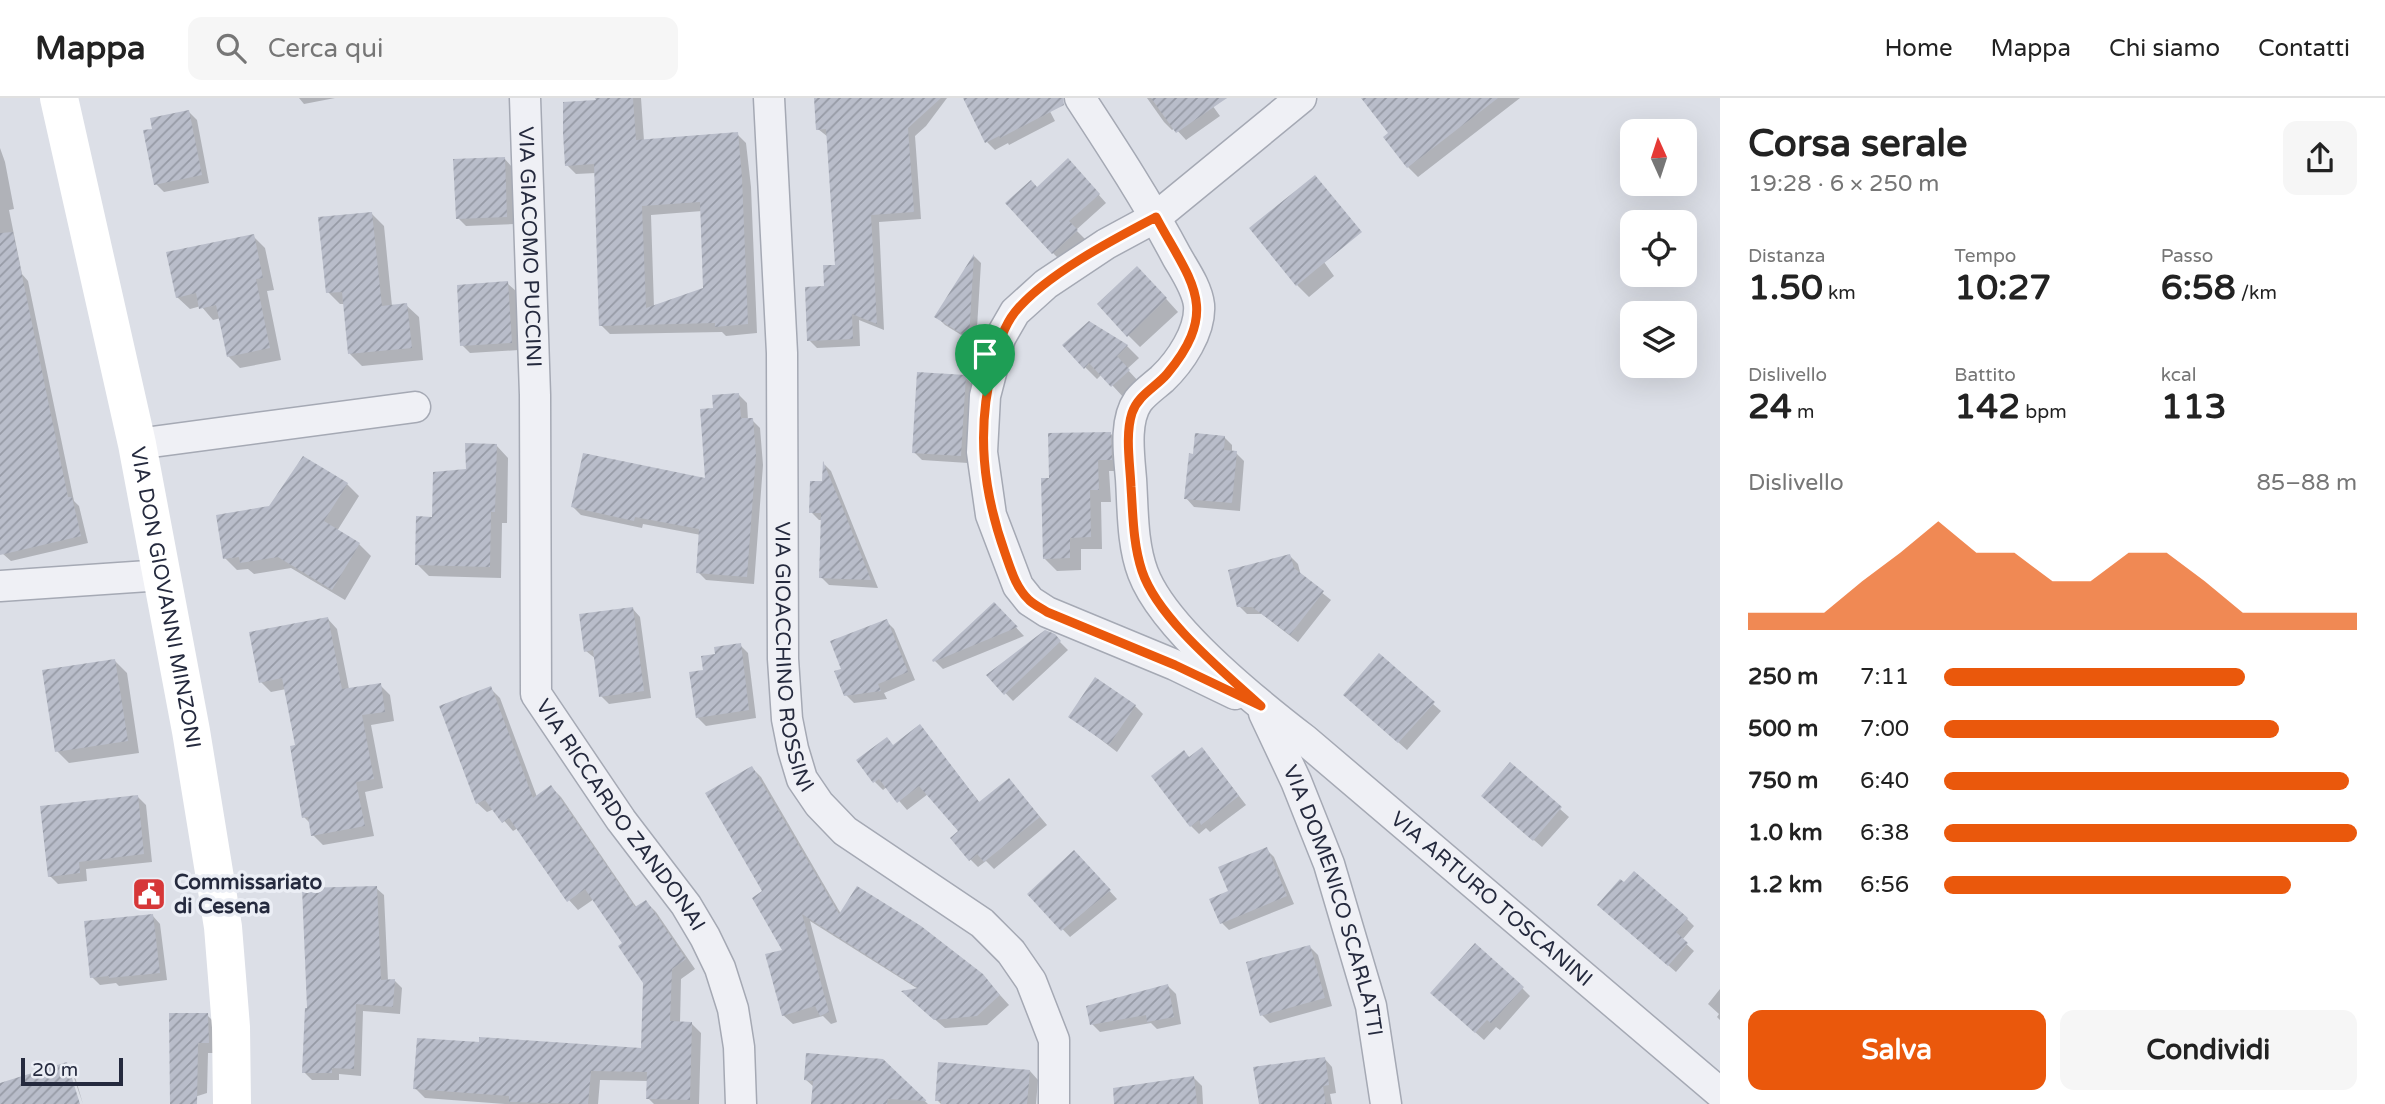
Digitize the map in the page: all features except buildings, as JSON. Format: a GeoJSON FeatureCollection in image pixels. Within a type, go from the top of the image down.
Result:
{"type":"FeatureCollection","features":[{"type":"Feature","properties":{"kind":"street","name":"VIA DON GIOVANNI MINZONI"},"geometry":{"type":"LineString","coordinates":[[60,98],[137,444],[163,575],[223,927],[231,1027],[232,1104]]}},
{"type":"Feature","properties":{"kind":"street","name":"VIA GIACOMO PUCCINI"},"geometry":{"type":"LineString","coordinates":[[526,98],[535,395]]}},
{"type":"Feature","properties":{"kind":"street","name":"VIA GIOACCHINO ROSSINI"},"geometry":{"type":"LineString","coordinates":[[769,98],[782,353],[783,659],[787,719],[793,749],[803,779],[819,804],[845,831],[982,923],[1011,951],[1031,981],[1054,1040],[1054,1104]]}},
{"type":"Feature","properties":{"kind":"street"},"geometry":{"type":"LineString","coordinates":[[1080,98],[1156,217],[1195,290],[1199,306],[1196,325],[1184,353],[1165,376],[1139,400],[1132,413],[1129,454],[1136,548],[1143,575],[1160,603],[1192,641],[1261,706]]}},
{"type":"Feature","properties":{"kind":"street"},"geometry":{"type":"LineString","coordinates":[[1261,706],[1175,665],[1047,612],[1030,601],[1018,586],[991,515],[982,452],[985,396],[1000,338],[1015,312],[1046,284],[1106,244],[1156,217],[1301,98]]}},
{"type":"Feature","properties":{"kind":"street","name":"VIA RICCARDO ZANDONAI"},"geometry":{"type":"LineString","coordinates":[[535,395],[536,694],[621,820],[686,905],[705,937],[720,968],[733,1009],[739,1047],[741,1104]]}},
{"type":"Feature","properties":{"kind":"street"},"geometry":{"type":"LineString","coordinates":[[137,444],[415,407]]}},
{"type":"Feature","properties":{"kind":"street"},"geometry":{"type":"LineString","coordinates":[[0,586],[163,575]]}},
{"type":"Feature","properties":{"kind":"street","name":"VIA ARTURO TOSCANINI"},"geometry":{"type":"LineString","coordinates":[[1261,706],[1305,740],[1720,1093]]}},
{"type":"Feature","properties":{"kind":"street","name":"VIA DOMENICO SCARLATTI"},"geometry":{"type":"LineString","coordinates":[[1261,706],[1297,781],[1329,864],[1371,1006],[1386,1104]]}},
{"type":"Feature","properties":{"kind":"place","name":"Commissariato di Cesena"},"geometry":{"type":"Point","coordinates":[149,894]}},
{"type":"Feature","properties":{"kind":"route"},"geometry":{"type":"LineString","coordinates":[[1156,217],[1195,290],[1199,306],[1196,325],[1184,353],[1165,376],[1139,400],[1132,413],[1129,454],[1136,548],[1143,575],[1160,603],[1192,641],[1261,706],[1175,665],[1047,612],[1030,601],[1018,586],[991,515],[982,452],[985,396],[1000,338],[1015,312],[1046,284],[1106,244],[1156,217]]}}]}
